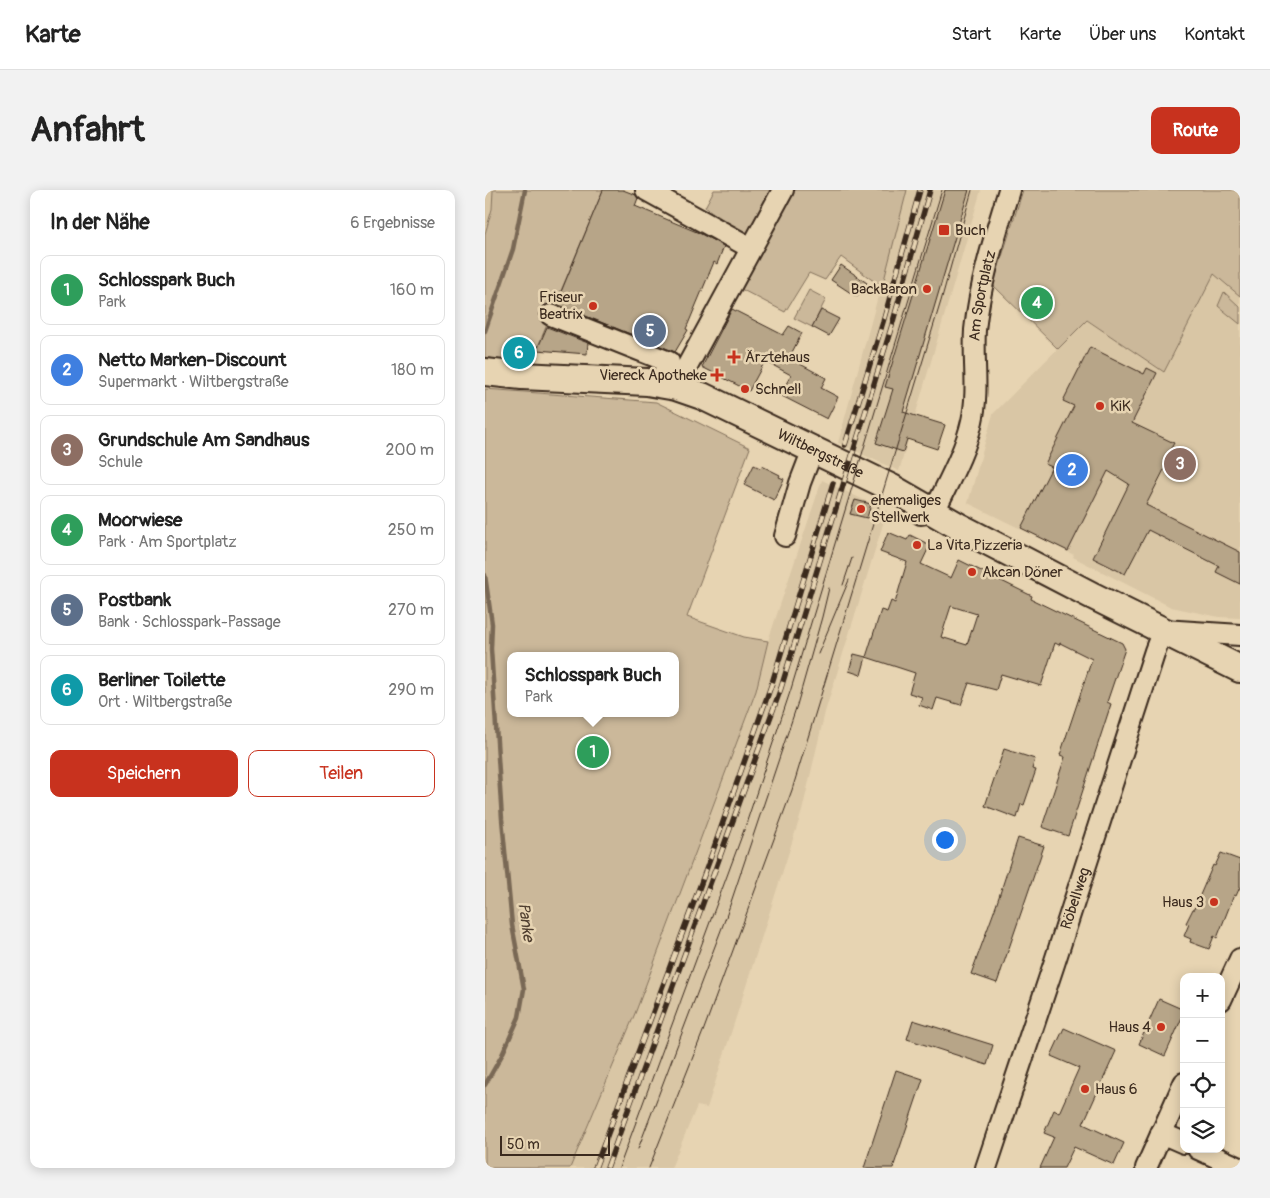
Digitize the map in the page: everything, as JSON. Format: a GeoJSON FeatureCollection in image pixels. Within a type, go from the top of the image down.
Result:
{"type":"FeatureCollection","features":[{"type":"Feature","properties":{"kind":"main road","name":"Wiltbergstraße"},"geometry":{"type":"LineString","coordinates":[[485,372],[523,376],[647,382],[702,396],[892,488],[958,526],[1240,669]]}},
{"type":"Feature","properties":{"kind":"street"},"geometry":{"type":"LineString","coordinates":[[646,190],[751,248]]}},
{"type":"Feature","properties":{"kind":"street"},"geometry":{"type":"LineString","coordinates":[[667,386],[751,248],[783,190]]}},
{"type":"Feature","properties":{"kind":"street","name":"Am Sportplatz"},"geometry":{"type":"LineString","coordinates":[[934,512],[967,436],[975,402],[975,329],[983,278],[1009,190]]}},
{"type":"Feature","properties":{"kind":"street"},"geometry":{"type":"LineString","coordinates":[[551,315],[669,362],[667,386]]}},
{"type":"Feature","properties":{"kind":"street"},"geometry":{"type":"LineString","coordinates":[[727,408],[738,422],[922,514],[934,512]]}},
{"type":"Feature","properties":{"kind":"street"},"geometry":{"type":"LineString","coordinates":[[785,536],[802,477],[810,458]]}},
{"type":"Feature","properties":{"kind":"street"},"geometry":{"type":"LineString","coordinates":[[1163,630],[1240,635]]}},
{"type":"Feature","properties":{"kind":"street","name":"Röbellweg"},"geometry":{"type":"LineString","coordinates":[[986,1168],[1163,630]]}},
{"type":"Feature","properties":{"kind":"street"},"geometry":{"type":"LineString","coordinates":[[1225,991],[1240,959]]}},
{"type":"Feature","properties":{"kind":"street"},"geometry":{"type":"LineString","coordinates":[[1145,1168],[1180,1092]]}},
{"type":"Feature","properties":{"kind":"street"},"geometry":{"type":"LineString","coordinates":[[1161,1133],[1180,1141]]}},
{"type":"Feature","properties":{"kind":"street"},"geometry":{"type":"LineString","coordinates":[[1207,1153],[1240,1168]]}},
{"type":"Feature","properties":{"kind":"shaded area"},"geometry":{"type":"Polygon","coordinates":[[[485,190],[493,190],[492,209],[485,234],[485,190]]]}},
{"type":"Feature","properties":{"kind":"shaded area"},"geometry":{"type":"Polygon","coordinates":[[[493,190],[603,190],[531,363],[485,358],[485,234],[492,209],[493,190]]]}},
{"type":"Feature","properties":{"kind":"shaded area"},"geometry":{"type":"Polygon","coordinates":[[[714,190],[907,190],[883,284],[875,282],[841,257],[825,280],[809,273],[785,312],[739,288],[760,245],[705,207],[714,190]]]}},
{"type":"Feature","properties":{"kind":"shaded area"},"geometry":{"type":"Polygon","coordinates":[[[907,190],[981,190],[899,471],[838,443],[907,190]]]}},
{"type":"Feature","properties":{"kind":"shaded area"},"geometry":{"type":"Polygon","coordinates":[[[1023,190],[1240,190],[1240,296],[1214,274],[1164,372],[1087,320],[1058,349],[993,285],[1023,190]]]}},
{"type":"Feature","properties":{"kind":"shaded area"},"geometry":{"type":"Polygon","coordinates":[[[1214,273],[1240,296],[1240,618],[1219,617],[1171,607],[1073,557],[1074,555],[968,503],[993,414],[1086,320],[1164,372],[1214,273]]]}},
{"type":"Feature","properties":{"kind":"shaded area"},"geometry":{"type":"Polygon","coordinates":[[[809,290],[826,299],[812,327],[794,318],[809,290]]]}},
{"type":"Feature","properties":{"kind":"shaded area"},"geometry":{"type":"Polygon","coordinates":[[[1224,292],[1240,307],[1240,324],[1218,306],[1224,292]]]}},
{"type":"Feature","properties":{"kind":"shaded area"},"geometry":{"type":"Polygon","coordinates":[[[485,389],[656,402],[750,448],[687,617],[744,637],[768,641],[756,691],[636,1011],[570,1168],[485,1168],[485,389]]]}},
{"type":"Feature","properties":{"kind":"shaded area"},"geometry":{"type":"Polygon","coordinates":[[[822,480],[887,511],[825,712],[802,811],[707,1108],[697,1106],[671,1168],[570,1168],[636,1011],[756,691],[768,641],[822,480]]]}},
{"type":"Feature","properties":{"kind":"building"},"geometry":{"type":"Polygon","coordinates":[[[603,190],[623,190],[636,195],[638,198],[635,206],[699,233],[724,246],[717,264],[714,262],[686,329],[688,330],[675,352],[556,304],[603,190]]]}},
{"type":"Feature","properties":{"kind":"building"},"geometry":{"type":"Polygon","coordinates":[[[945,190],[969,190],[903,412],[945,425],[937,449],[907,439],[903,452],[876,443],[893,389],[885,387],[945,190]]]}},
{"type":"Feature","properties":{"kind":"building"},"geometry":{"type":"Polygon","coordinates":[[[841,265],[867,283],[857,297],[831,280],[841,265]]]}},
{"type":"Feature","properties":{"kind":"building"},"geometry":{"type":"Polygon","coordinates":[[[732,309],[783,335],[789,326],[802,333],[789,358],[826,378],[821,388],[838,397],[827,419],[780,395],[791,375],[765,361],[749,391],[702,367],[732,309]]]}},
{"type":"Feature","properties":{"kind":"building"},"geometry":{"type":"Polygon","coordinates":[[[821,310],[839,319],[829,336],[812,327],[821,310]]]}},
{"type":"Feature","properties":{"kind":"building"},"geometry":{"type":"Polygon","coordinates":[[[547,327],[588,343],[587,354],[537,350],[547,327]]]}},
{"type":"Feature","properties":{"kind":"building"},"geometry":{"type":"Polygon","coordinates":[[[1090,347],[1144,374],[1147,368],[1157,373],[1132,423],[1174,443],[1169,452],[1172,454],[1146,505],[1240,552],[1240,584],[1216,572],[1219,566],[1148,530],[1125,574],[1093,558],[1129,484],[1108,471],[1068,551],[1021,528],[1052,467],[1045,464],[1074,406],[1063,401],[1090,347]]]}},
{"type":"Feature","properties":{"kind":"building"},"geometry":{"type":"Polygon","coordinates":[[[754,465],[760,468],[762,466],[784,479],[774,500],[744,485],[754,465]]]}},
{"type":"Feature","properties":{"kind":"building","name":"ehemaliges Stellwerk"},"geometry":{"type":"Polygon","coordinates":[[[855,500],[871,504],[867,518],[850,514],[855,500]]]}},
{"type":"Feature","properties":{"kind":"building"},"geometry":{"type":"Polygon","coordinates":[[[888,532],[907,540],[910,535],[930,545],[921,564],[951,578],[959,560],[1032,596],[1031,599],[1122,643],[1125,649],[1107,702],[1111,704],[1068,836],[1042,827],[1065,757],[1060,755],[1092,659],[1060,643],[1059,645],[1055,643],[1041,686],[1001,674],[996,690],[969,683],[961,705],[937,698],[933,710],[919,705],[922,697],[909,693],[915,673],[866,657],[881,610],[887,612],[891,601],[895,603],[907,562],[880,552],[888,532]],[[951,606],[941,637],[967,645],[977,614],[951,606]]]}},
{"type":"Feature","properties":{"kind":"building"},"geometry":{"type":"Polygon","coordinates":[[[854,654],[866,657],[861,675],[849,671],[854,654]]]}},
{"type":"Feature","properties":{"kind":"building"},"geometry":{"type":"Polygon","coordinates":[[[1004,749],[1035,759],[1032,769],[1036,770],[1024,805],[1021,804],[1017,818],[985,806],[1004,749]]]}},
{"type":"Feature","properties":{"kind":"building"},"geometry":{"type":"Polygon","coordinates":[[[1018,838],[1044,846],[997,983],[971,974],[1018,838]]]}},
{"type":"Feature","properties":{"kind":"building","name":"Haus 3"},"geometry":{"type":"Polygon","coordinates":[[[1221,853],[1240,860],[1240,887],[1236,896],[1234,895],[1217,938],[1214,936],[1209,949],[1190,942],[1191,939],[1184,936],[1189,924],[1186,923],[1213,865],[1215,866],[1221,853]]]}},
{"type":"Feature","properties":{"kind":"building","name":"Haus 4"},"geometry":{"type":"Polygon","coordinates":[[[1159,999],[1180,1008],[1180,1022],[1165,1056],[1139,1044],[1159,999]]]}},
{"type":"Feature","properties":{"kind":"building"},"geometry":{"type":"Polygon","coordinates":[[[913,1020],[993,1045],[987,1065],[907,1039],[913,1020]]]}},
{"type":"Feature","properties":{"kind":"building","name":"Haus 6"},"geometry":{"type":"Polygon","coordinates":[[[1064,1028],[1116,1051],[1083,1124],[1124,1143],[1114,1165],[1074,1147],[1064,1168],[1040,1168],[1054,1137],[1044,1133],[1054,1110],[1059,1113],[1079,1068],[1051,1056],[1064,1028]]]}},
{"type":"Feature","properties":{"kind":"building"},"geometry":{"type":"Polygon","coordinates":[[[896,1070],[923,1079],[893,1168],[864,1168],[896,1070]]]}},
{"type":"Feature","properties":{"kind":"waterway","name":"Panke"},"geometry":{"type":"LineString","coordinates":[[485,331],[513,249],[525,190]]}},
{"type":"Feature","properties":{"kind":"waterway","name":"Panke"},"geometry":{"type":"LineString","coordinates":[[485,575],[492,624],[491,649],[502,819],[512,925],[524,989],[519,1017],[502,1055],[485,1085]]}},
{"type":"Feature","properties":{"kind":"tram line"},"geometry":{"type":"LineString","coordinates":[[619,1168],[744,830],[791,689],[942,190]]}},
{"type":"Feature","properties":{"kind":"tram line"},"geometry":{"type":"LineString","coordinates":[[649,1168],[704,1029],[792,790],[941,301],[972,190]]}},
{"type":"Feature","properties":{"kind":"tram line"},"geometry":{"type":"LineString","coordinates":[[843,585],[852,558]]}},
{"type":"Feature","properties":{"kind":"tram line"},"geometry":{"type":"LineString","coordinates":[[818,654],[849,580]]}},
{"type":"Feature","properties":{"kind":"tram line"},"geometry":{"type":"LineString","coordinates":[[638,1149],[726,917],[797,705],[829,588]]}},
{"type":"Feature","properties":{"kind":"railway"},"geometry":{"type":"LineString","coordinates":[[845,445],[883,322],[920,190]]}},
{"type":"Feature","properties":{"kind":"railway"},"geometry":{"type":"LineString","coordinates":[[607,1168],[781,688],[892,325],[930,190]]}},
{"type":"Feature","properties":{"kind":"railway"},"geometry":{"type":"LineString","coordinates":[[595,1168],[710,859],[772,683],[833,483]]}},
{"type":"Feature","properties":{"kind":"place","name":"Buch"},"geometry":{"type":"Point","coordinates":[944,230]}},
{"type":"Feature","properties":{"kind":"place","name":"BackBaron"},"geometry":{"type":"Point","coordinates":[927,289]}},
{"type":"Feature","properties":{"kind":"place","name":"Moorwiese"},"geometry":{"type":"Point","coordinates":[1037,303]}},
{"type":"Feature","properties":{"kind":"place","name":"Friseur Beatrix"},"geometry":{"type":"Point","coordinates":[593,306]}},
{"type":"Feature","properties":{"kind":"place","name":"Postbank"},"geometry":{"type":"Point","coordinates":[650,331]}},
{"type":"Feature","properties":{"kind":"place","name":"Berliner Toilette"},"geometry":{"type":"Point","coordinates":[519,353]}},
{"type":"Feature","properties":{"kind":"place","name":"Ärztehaus"},"geometry":{"type":"Point","coordinates":[734,357]}},
{"type":"Feature","properties":{"kind":"place","name":"Viereck Apotheke"},"geometry":{"type":"Point","coordinates":[717,375]}},
{"type":"Feature","properties":{"kind":"place","name":"Schnell"},"geometry":{"type":"Point","coordinates":[745,389]}},
{"type":"Feature","properties":{"kind":"place","name":"KiK"},"geometry":{"type":"Point","coordinates":[1100,406]}},
{"type":"Feature","properties":{"kind":"place","name":"Grundschule Am Sandhaus"},"geometry":{"type":"Point","coordinates":[1180,464]}},
{"type":"Feature","properties":{"kind":"place","name":"Netto Marken-Discount"},"geometry":{"type":"Point","coordinates":[1072,470]}},
{"type":"Feature","properties":{"kind":"place","name":"ehemaliges Stellwerk"},"geometry":{"type":"Point","coordinates":[861,509]}},
{"type":"Feature","properties":{"kind":"place","name":"La Vita Pizzeria"},"geometry":{"type":"Point","coordinates":[917,545]}},
{"type":"Feature","properties":{"kind":"place","name":"Akcan Döner"},"geometry":{"type":"Point","coordinates":[972,572]}},
{"type":"Feature","properties":{"kind":"place","name":"Schlosspark Buch"},"geometry":{"type":"Point","coordinates":[593,752]}},
{"type":"Feature","properties":{"kind":"place","name":"Haus 3"},"geometry":{"type":"Point","coordinates":[1214,902]}},
{"type":"Feature","properties":{"kind":"place","name":"Haus 4"},"geometry":{"type":"Point","coordinates":[1161,1027]}},
{"type":"Feature","properties":{"kind":"place","name":"Haus 6"},"geometry":{"type":"Point","coordinates":[1085,1089]}}]}
